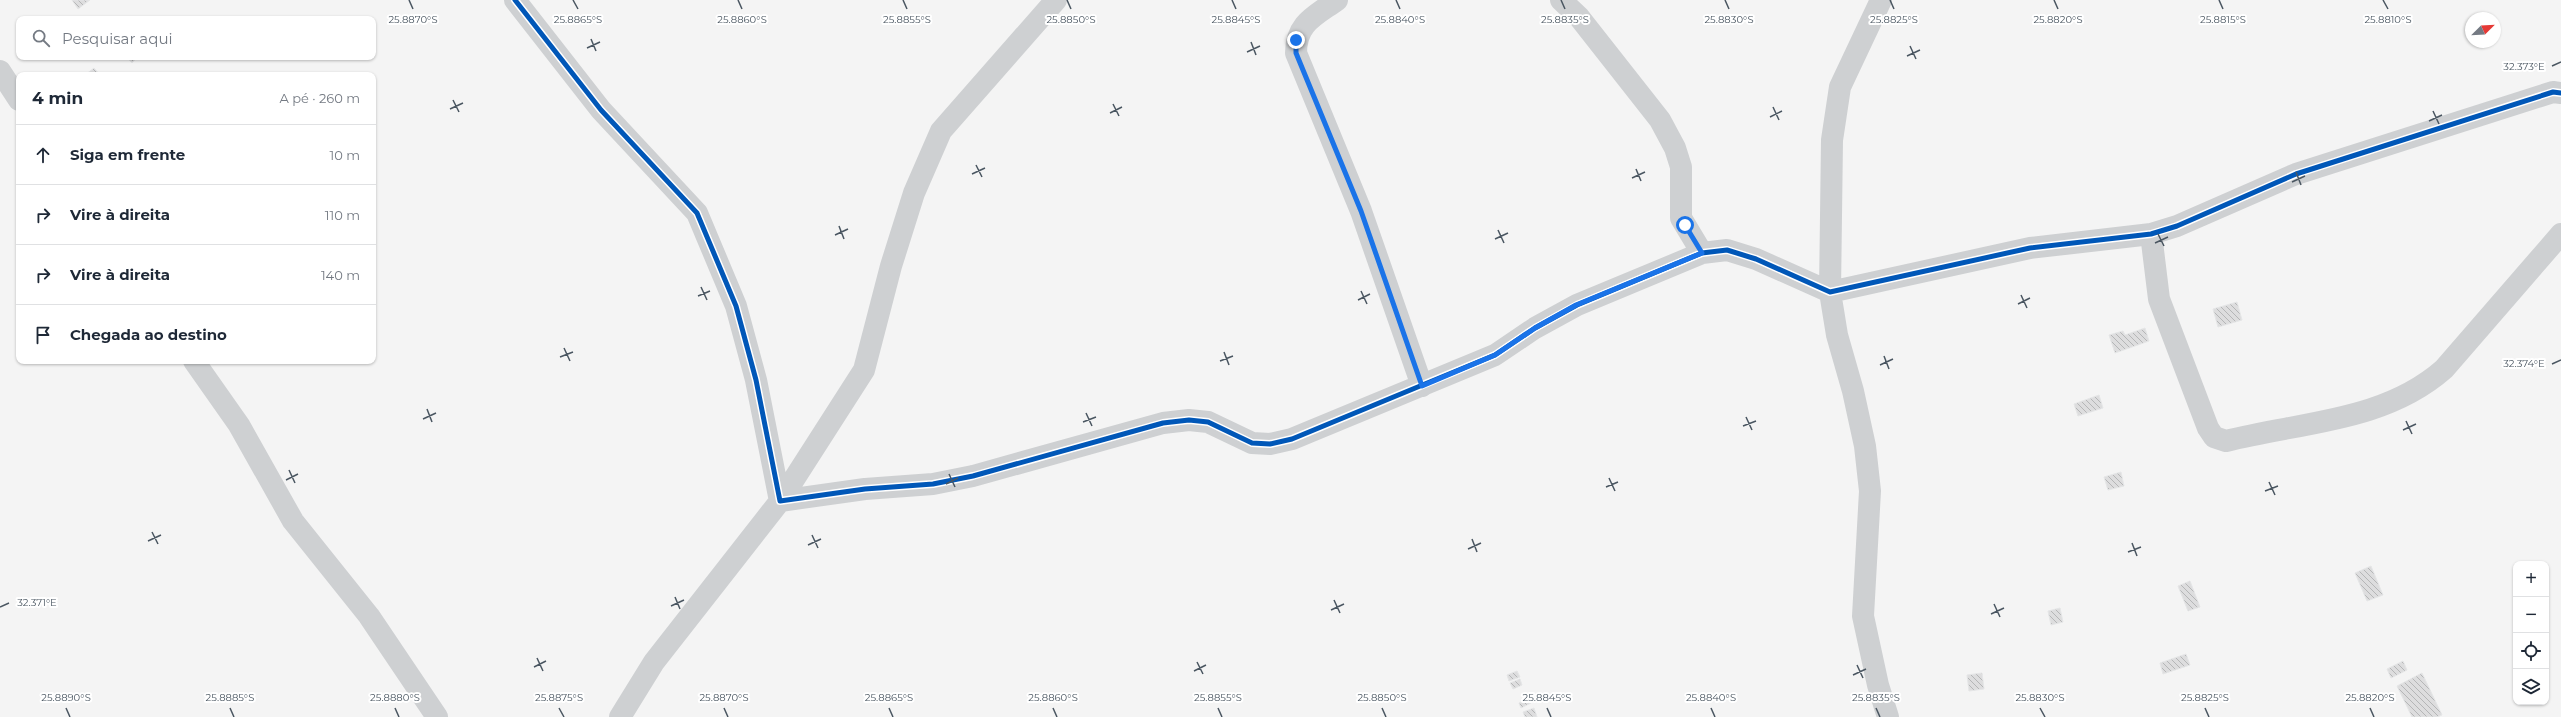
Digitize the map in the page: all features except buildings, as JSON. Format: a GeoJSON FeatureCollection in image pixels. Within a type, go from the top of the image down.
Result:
{"type":"FeatureCollection","features":[{"type":"Feature","properties":{"kind":"street"},"geometry":{"type":"LineString","coordinates":[[515,0],[601,110],[697,213],[736,306],[756,380],[780,501]]}},
{"type":"Feature","properties":{"kind":"street"},"geometry":{"type":"LineString","coordinates":[[620,717],[654,662],[780,501],[864,370],[891,266],[914,193],[941,131],[1056,0]]}},
{"type":"Feature","properties":{"kind":"street"},"geometry":{"type":"LineString","coordinates":[[1337,0],[1301,29],[1296,40],[1296,53],[1361,211],[1422,386]]}},
{"type":"Feature","properties":{"kind":"street"},"geometry":{"type":"LineString","coordinates":[[1561,0],[1579,16],[1660,120],[1675,148],[1681,167],[1681,218],[1702,253]]}},
{"type":"Feature","properties":{"kind":"street"},"geometry":{"type":"LineString","coordinates":[[1882,0],[1840,87],[1832,140],[1830,292],[1837,335],[1853,391],[1865,446],[1870,490],[1863,616],[1878,685],[1888,717]]}},
{"type":"Feature","properties":{"kind":"street"},"geometry":{"type":"LineString","coordinates":[[0,71],[16,95]]}},
{"type":"Feature","properties":{"kind":"street"},"geometry":{"type":"LineString","coordinates":[[780,501],[865,489],[933,484],[973,476],[1164,424],[1189,420],[1208,422],[1252,443],[1270,444],[1292,439],[1495,355],[1535,328],[1576,305],[1702,253],[1727,250],[1748,256],[1830,292],[2030,248],[2151,234],[2177,226],[2296,174],[2553,92],[2561,93]]}},
{"type":"Feature","properties":{"kind":"street"},"geometry":{"type":"LineString","coordinates":[[2151,234],[2155,276],[2166,321],[2208,428],[2214,437],[2226,441],[2349,416],[2401,398],[2426,385],[2444,369],[2561,234]]}},
{"type":"Feature","properties":{"kind":"street"},"geometry":{"type":"LineString","coordinates":[[196,364],[239,426],[293,521],[369,616],[437,717]]}},
{"type":"Feature","properties":{"kind":"cycle path"},"geometry":{"type":"LineString","coordinates":[[515,0],[601,110],[697,213],[736,306],[756,380],[780,501],[865,489],[933,484],[973,476],[1163,423],[1189,420],[1208,422],[1252,443],[1270,444],[1292,439],[1495,355],[1535,328],[1577,305],[1702,253],[1727,250],[1756,259],[1830,292],[2030,248],[2151,234],[2177,226],[2296,174],[2553,92],[2561,93]]}},
{"type":"Feature","properties":{"kind":"route"},"geometry":{"type":"LineString","coordinates":[[1296,40],[1296,53],[1361,211],[1422,386],[1495,355],[1516,343],[1535,328],[1576,305],[1702,253],[1685,225]]}}]}
